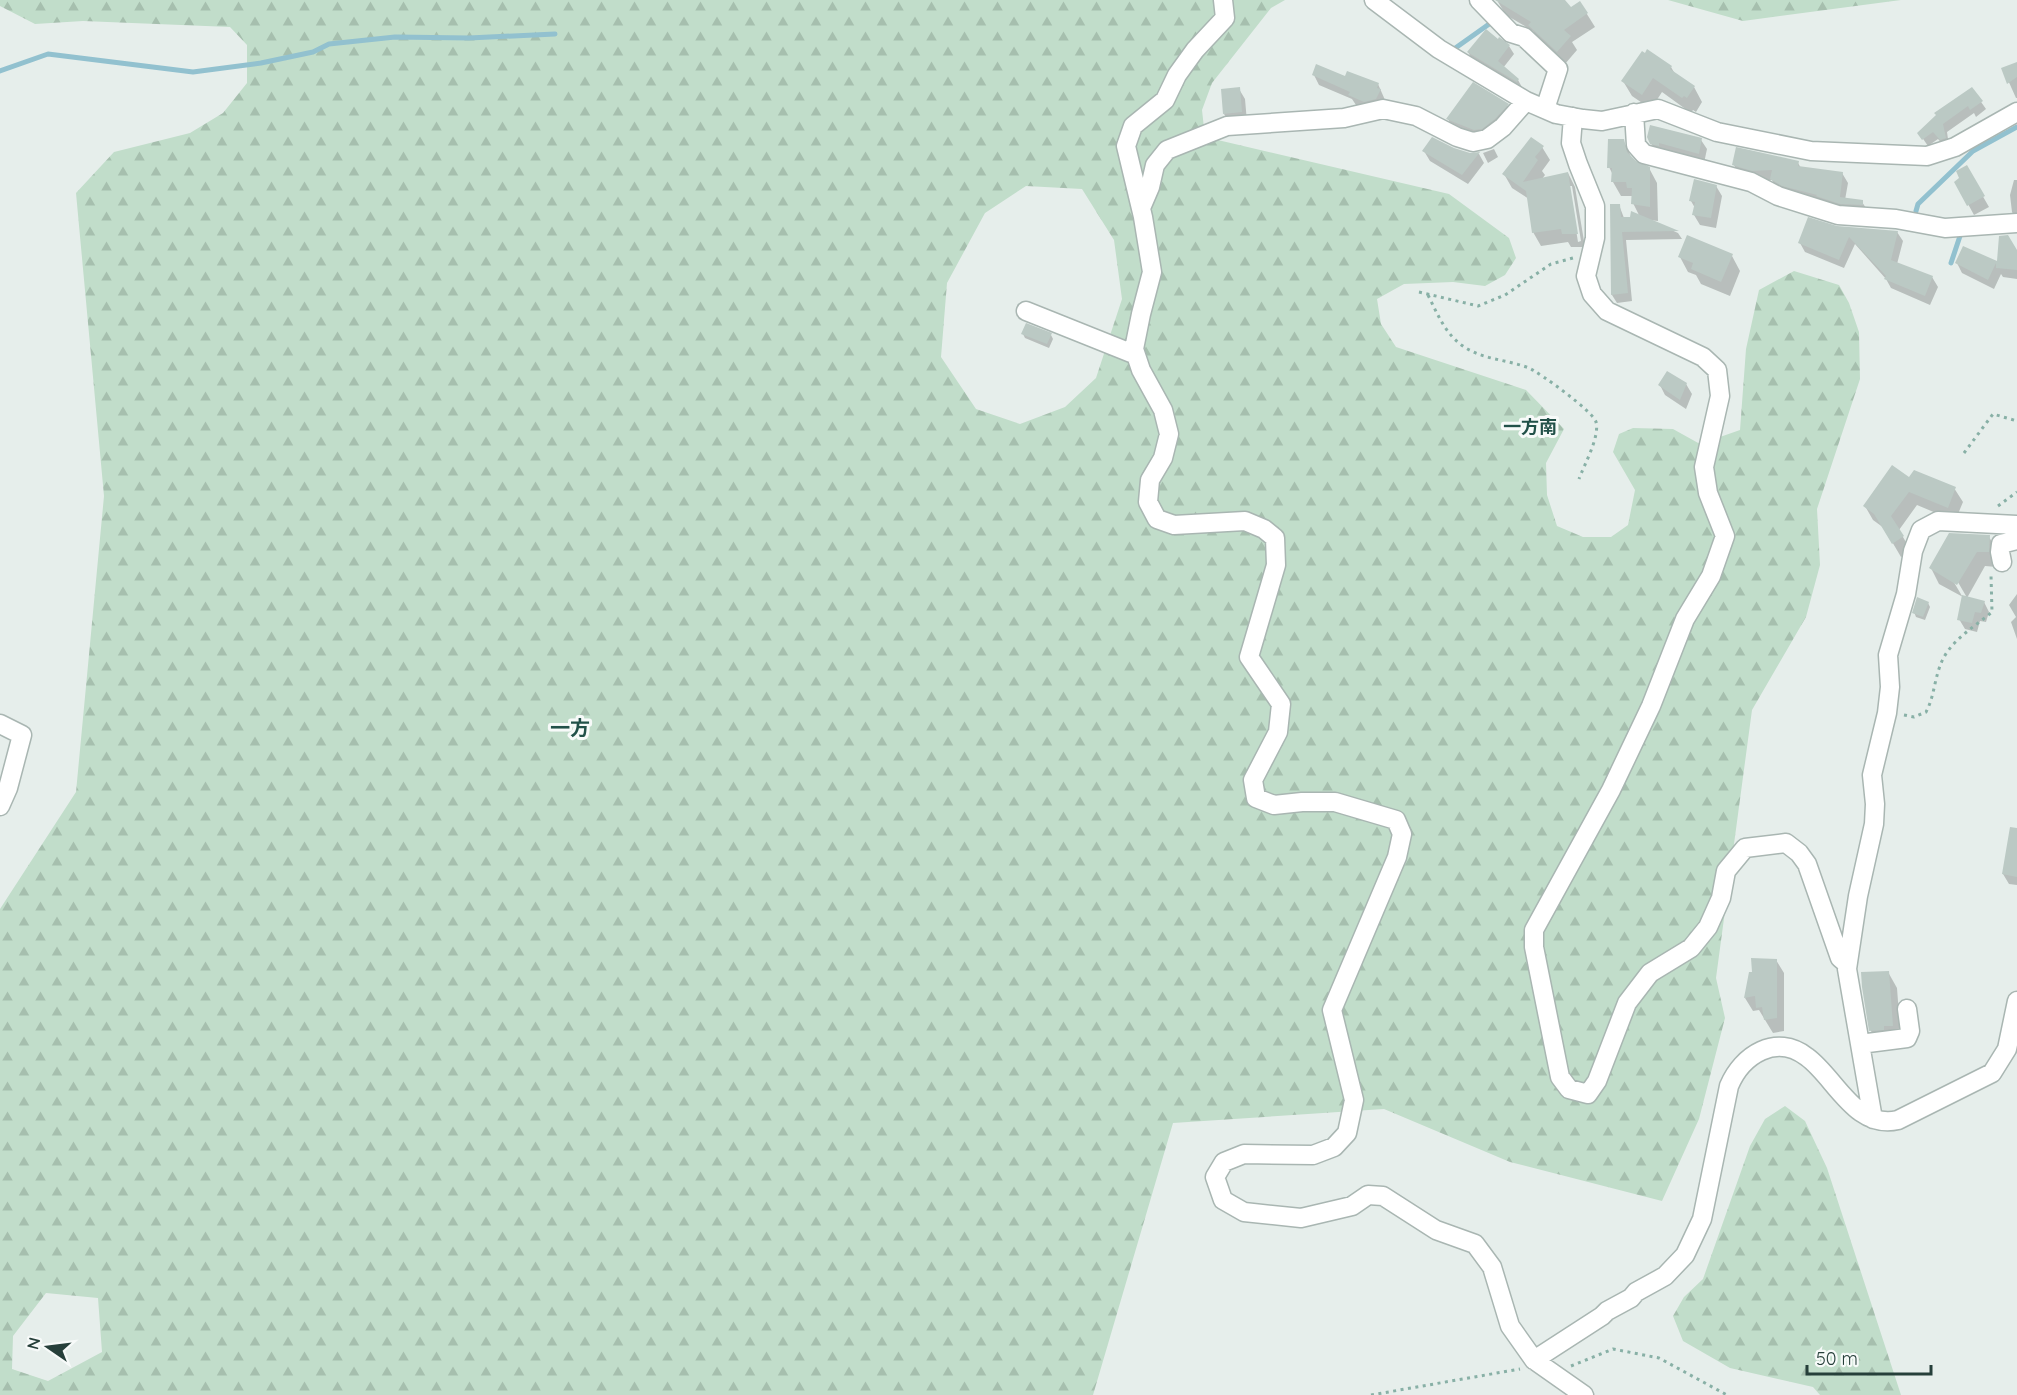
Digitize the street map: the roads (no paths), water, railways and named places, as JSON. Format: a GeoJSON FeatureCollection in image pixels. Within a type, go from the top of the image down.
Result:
{"type":"FeatureCollection","features":[{"type":"Feature","properties":{"kind":"street"},"geometry":{"type":"LineString","coordinates":[[1223,0],[1225,18],[1195,50],[1165,100],[1133,126],[1126,146],[1141,208],[1152,272],[1134,349],[1141,370],[1163,410],[1169,434],[1163,458],[1150,480],[1148,502],[1157,519],[1174,525],[1245,521],[1264,529],[1275,538],[1276,565],[1249,657],[1281,704],[1278,732],[1253,780],[1256,798],[1274,805],[1335,801],[1396,820],[1402,834],[1397,857],[1332,1010],[1354,1100],[1347,1133],[1334,1147],[1313,1155],[1244,1154],[1224,1162],[1215,1176],[1223,1200],[1244,1212],[1301,1218],[1352,1206],[1368,1195],[1383,1196],[1436,1230],[1475,1245],[1492,1267],[1510,1326],[1534,1360],[1584,1395]]}},
{"type":"Feature","properties":{"kind":"street"},"geometry":{"type":"LineString","coordinates":[[1374,0],[1439,50],[1526,101],[1556,114],[1573,117],[1602,121],[1658,109],[1717,132],[1811,151],[1927,156],[1955,147],[2017,112]]}},
{"type":"Feature","properties":{"kind":"street"},"geometry":{"type":"LineString","coordinates":[[1479,0],[1511,33],[1524,37],[1558,69],[1545,109]]}},
{"type":"Feature","properties":{"kind":"street"},"geometry":{"type":"LineString","coordinates":[[1141,208],[1155,165],[1167,150],[1227,126],[1344,118],[1383,109],[1416,116],[1457,137],[1473,142],[1487,140],[1503,127],[1526,101]]}},
{"type":"Feature","properties":{"kind":"street"},"geometry":{"type":"LineString","coordinates":[[1634,113],[1636,145],[1644,154],[1751,182],[1778,196],[1838,216],[1896,219],[1945,228],[2017,223]]}},
{"type":"Feature","properties":{"kind":"street"},"geometry":{"type":"LineString","coordinates":[[1573,117],[1571,143],[1595,206],[1595,238],[1586,276],[1592,294],[1607,311],[1703,357],[1717,370],[1720,396],[1704,468],[1708,493],[1725,536],[1711,576],[1685,619],[1652,706],[1611,790],[1534,930],[1534,947],[1560,1077],[1569,1089],[1588,1094],[1597,1081],[1627,1003],[1650,973],[1691,948],[1708,927],[1721,898],[1726,871],[1745,848],[1786,843],[1799,853],[1807,864],[1840,958],[1847,964]]}},
{"type":"Feature","properties":{"kind":"street"},"geometry":{"type":"LineString","coordinates":[[1026,310],[1136,355]]}},
{"type":"Feature","properties":{"kind":"street"},"geometry":{"type":"LineString","coordinates":[[1874,1119],[1846,969],[1858,896],[1874,824],[1875,804],[1872,775],[1887,713],[1890,687],[1888,655],[1906,594],[1913,551],[1921,530],[1938,521],[2017,525]]}},
{"type":"Feature","properties":{"kind":"street"},"geometry":{"type":"LineString","coordinates":[[2004,562],[2000,552],[2001,544],[2017,540]]}},
{"type":"Feature","properties":{"kind":"street"},"geometry":{"type":"LineString","coordinates":[[0,724],[22,735],[8,788],[0,806]]}},
{"type":"Feature","properties":{"kind":"street"},"geometry":{"type":"LineString","coordinates":[[1534,1360],[1665,1275],[1685,1255],[1702,1219],[1729,1086],[1735,1072],[1745,1060],[1762,1049],[1782,1047],[1796,1051],[1807,1056],[1853,1106],[1874,1119],[1888,1122],[1898,1120],[1992,1073],[2007,1049],[2017,1001]]}},
{"type":"Feature","properties":{"kind":"street"},"geometry":{"type":"LineString","coordinates":[[1860,1044],[1907,1038],[1910,1031],[1907,1009]]}},
{"type":"Feature","properties":{"kind":"waterway"},"geometry":{"type":"LineString","coordinates":[[1454,49],[1492,22]]}},
{"type":"Feature","properties":{"kind":"waterway"},"geometry":{"type":"LineString","coordinates":[[0,71],[48,54],[193,72],[261,63],[313,52],[329,44],[395,37],[469,38],[555,34]]}},
{"type":"Feature","properties":{"kind":"waterway"},"geometry":{"type":"LineString","coordinates":[[1916,211],[1918,204],[1973,151],[2017,127]]}},
{"type":"Feature","properties":{"kind":"waterway"},"geometry":{"type":"LineString","coordinates":[[1951,263],[1961,233]]}},
{"type":"Feature","properties":{"kind":"district","name":"一方南"},"geometry":{"type":"Point","coordinates":[1530,427]}},
{"type":"Feature","properties":{"kind":"district","name":"一方"},"geometry":{"type":"Point","coordinates":[570,728]}}]}
